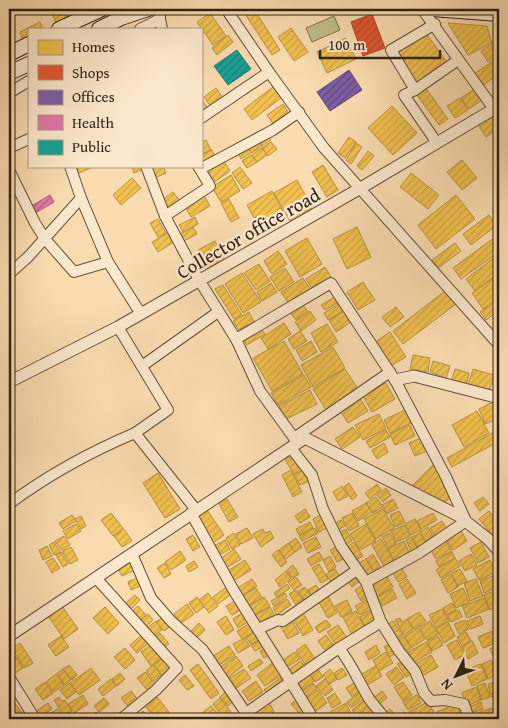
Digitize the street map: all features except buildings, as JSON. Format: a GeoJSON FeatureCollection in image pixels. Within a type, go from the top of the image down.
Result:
{"type":"FeatureCollection","features":[{"type":"Feature","properties":{"kind":"main road"},"geometry":{"type":"LineString","coordinates":[[61,28],[102,9]]}},
{"type":"Feature","properties":{"kind":"main road"},"geometry":{"type":"LineString","coordinates":[[101,28],[121,18],[148,9]]}},
{"type":"Feature","properties":{"kind":"main road"},"geometry":{"type":"LineString","coordinates":[[432,9],[499,14]]}},
{"type":"Feature","properties":{"kind":"main road"},"geometry":{"type":"LineString","coordinates":[[9,54],[28,44]]}},
{"type":"Feature","properties":{"kind":"main road"},"geometry":{"type":"LineString","coordinates":[[9,73],[28,67]]}},
{"type":"Feature","properties":{"kind":"street"},"geometry":{"type":"LineString","coordinates":[[226,9],[324,148],[359,190],[499,346]]}},
{"type":"Feature","properties":{"kind":"street"},"geometry":{"type":"LineString","coordinates":[[422,9],[435,24],[458,60],[497,108]]}},
{"type":"Feature","properties":{"kind":"street"},"geometry":{"type":"LineString","coordinates":[[142,28],[161,19]]}},
{"type":"Feature","properties":{"kind":"street"},"geometry":{"type":"LineString","coordinates":[[415,90],[391,50],[435,24]]}},
{"type":"Feature","properties":{"kind":"street"},"geometry":{"type":"LineString","coordinates":[[438,143],[404,95],[415,90],[458,60]]}},
{"type":"Feature","properties":{"kind":"street"},"geometry":{"type":"LineString","coordinates":[[202,117],[269,72]]}},
{"type":"Feature","properties":{"kind":"street"},"geometry":{"type":"LineString","coordinates":[[9,93],[28,81]]}},
{"type":"Feature","properties":{"kind":"street","name":"Collector office road"},"geometry":{"type":"LineString","coordinates":[[9,382],[118,327],[359,190],[497,108]]}},
{"type":"Feature","properties":{"kind":"street"},"geometry":{"type":"LineString","coordinates":[[202,166],[273,130],[298,112]]}},
{"type":"Feature","properties":{"kind":"street"},"geometry":{"type":"LineString","coordinates":[[9,148],[28,139]]}},
{"type":"Feature","properties":{"kind":"street"},"geometry":{"type":"LineString","coordinates":[[71,168],[108,262],[141,314]]}},
{"type":"Feature","properties":{"kind":"street"},"geometry":{"type":"LineString","coordinates":[[147,168],[165,216],[199,280],[236,339],[260,390],[297,441],[312,475],[323,509],[341,546],[366,582],[380,622],[414,670],[424,693],[431,701],[445,700],[464,704],[469,719]]}},
{"type":"Feature","properties":{"kind":"street"},"geometry":{"type":"LineString","coordinates":[[165,216],[210,186],[199,168]]}},
{"type":"Feature","properties":{"kind":"street"},"geometry":{"type":"LineString","coordinates":[[9,170],[34,223],[45,239],[74,272],[108,262]]}},
{"type":"Feature","properties":{"kind":"street"},"geometry":{"type":"LineString","coordinates":[[9,274],[28,258],[81,198]]}},
{"type":"Feature","properties":{"kind":"street"},"geometry":{"type":"LineString","coordinates":[[236,339],[331,283],[392,376],[446,476],[466,521]]}},
{"type":"Feature","properties":{"kind":"street"},"geometry":{"type":"LineString","coordinates":[[142,366],[218,312]]}},
{"type":"Feature","properties":{"kind":"street"},"geometry":{"type":"LineString","coordinates":[[9,504],[34,486],[96,449],[135,433],[168,410],[118,327]]}},
{"type":"Feature","properties":{"kind":"street"},"geometry":{"type":"LineString","coordinates":[[9,636],[392,376],[414,376],[499,398]]}},
{"type":"Feature","properties":{"kind":"street"},"geometry":{"type":"LineString","coordinates":[[135,433],[194,512],[234,591],[312,719]]}},
{"type":"Feature","properties":{"kind":"street"},"geometry":{"type":"LineString","coordinates":[[297,441],[459,516],[488,539],[499,551]]}},
{"type":"Feature","properties":{"kind":"street"},"geometry":{"type":"LineString","coordinates":[[366,582],[428,548],[466,521]]}},
{"type":"Feature","properties":{"kind":"street"},"geometry":{"type":"LineString","coordinates":[[132,554],[151,598],[171,621],[203,650],[248,717],[289,682],[380,622]]}},
{"type":"Feature","properties":{"kind":"street"},"geometry":{"type":"LineString","coordinates":[[258,629],[278,620],[283,621],[358,570]]}},
{"type":"Feature","properties":{"kind":"street"},"geometry":{"type":"LineString","coordinates":[[96,578],[177,668],[132,712],[121,719]]}},
{"type":"Feature","properties":{"kind":"street"},"geometry":{"type":"LineString","coordinates":[[339,648],[350,662],[369,699],[385,719]]}},
{"type":"Feature","properties":{"kind":"street"},"geometry":{"type":"LineString","coordinates":[[9,677],[35,719]]}},
{"type":"Feature","properties":{"kind":"shaded area"},"geometry":{"type":"Polygon","coordinates":[[[334,16],[340,30],[312,42],[306,28],[334,16]]]}}]}
